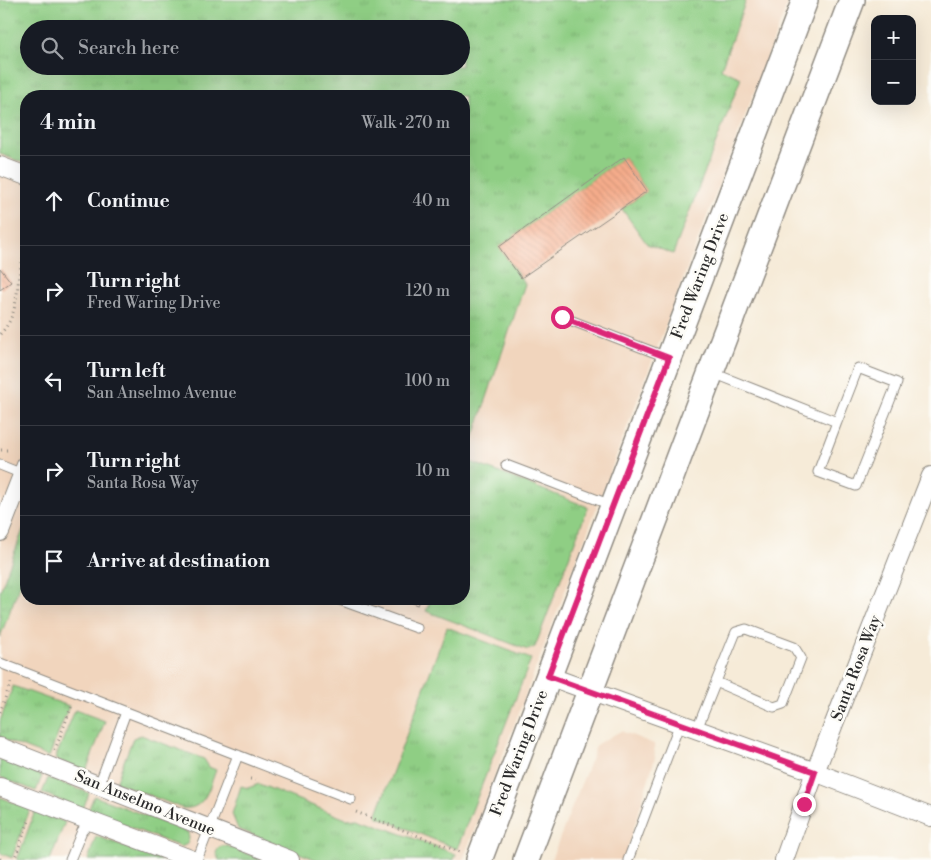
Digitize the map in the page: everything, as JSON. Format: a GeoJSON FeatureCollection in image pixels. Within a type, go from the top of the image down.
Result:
{"type":"FeatureCollection","features":[{"type":"Feature","properties":{"kind":"main road","name":"Fred Waring Drive"},"geometry":{"type":"LineString","coordinates":[[470,856],[548,676],[805,0]]}},
{"type":"Feature","properties":{"kind":"main road"},"geometry":{"type":"LineString","coordinates":[[526,860],[852,0]]}},
{"type":"Feature","properties":{"kind":"street"},"geometry":{"type":"LineString","coordinates":[[0,166],[20,174]]}},
{"type":"Feature","properties":{"kind":"street","name":"Santa Rosa Way"},"geometry":{"type":"LineString","coordinates":[[784,860],[815,772],[931,476]]}},
{"type":"Feature","properties":{"kind":"street"},"geometry":{"type":"LineString","coordinates":[[0,532],[20,483]]}},
{"type":"Feature","properties":{"kind":"street"},"geometry":{"type":"LineString","coordinates":[[548,676],[815,772],[931,817]]}},
{"type":"Feature","properties":{"kind":"street","name":"San Anselmo Avenue"},"geometry":{"type":"LineString","coordinates":[[0,747],[290,860]]}},
{"type":"Feature","properties":{"kind":"street"},"geometry":{"type":"LineString","coordinates":[[0,787],[193,860]]}},
{"type":"Feature","properties":{"kind":"lane"},"geometry":{"type":"LineString","coordinates":[[562,317],[669,358]]}},
{"type":"Feature","properties":{"kind":"lane"},"geometry":{"type":"LineString","coordinates":[[858,368],[897,383],[856,486],[818,472],[838,422],[858,368]]}},
{"type":"Feature","properties":{"kind":"lane"},"geometry":{"type":"LineString","coordinates":[[711,372],[838,422]]}},
{"type":"Feature","properties":{"kind":"lane"},"geometry":{"type":"LineString","coordinates":[[0,465],[20,470]]}},
{"type":"Feature","properties":{"kind":"lane"},"geometry":{"type":"LineString","coordinates":[[506,465],[613,506]]}},
{"type":"Feature","properties":{"kind":"lane"},"geometry":{"type":"LineString","coordinates":[[354,605],[417,628]]}},
{"type":"Feature","properties":{"kind":"lane"},"geometry":{"type":"LineString","coordinates":[[696,729],[736,632],[746,629],[794,648],[801,658],[783,704],[774,707],[716,682]]}},
{"type":"Feature","properties":{"kind":"lane"},"geometry":{"type":"LineString","coordinates":[[0,663],[351,799]]}},
{"type":"Feature","properties":{"kind":"lane"},"geometry":{"type":"LineString","coordinates":[[99,785],[126,712]]}},
{"type":"Feature","properties":{"kind":"lane"},"geometry":{"type":"LineString","coordinates":[[628,860],[680,723]]}},
{"type":"Feature","properties":{"kind":"lane"},"geometry":{"type":"LineString","coordinates":[[197,860],[238,755]]}},
{"type":"Feature","properties":{"kind":"lane"},"geometry":{"type":"LineString","coordinates":[[70,860],[82,831],[90,822]]}},
{"type":"Feature","properties":{"kind":"path"},"geometry":{"type":"LineString","coordinates":[[1,334],[10,321],[16,306],[18,270],[20,265]]}},
{"type":"Feature","properties":{"kind":"path"},"geometry":{"type":"LineString","coordinates":[[0,450],[10,450]]}},
{"type":"Feature","properties":{"kind":"path"},"geometry":{"type":"LineString","coordinates":[[0,712],[12,682]]}},
{"type":"Feature","properties":{"kind":"path"},"geometry":{"type":"LineString","coordinates":[[52,758],[73,704]]}},
{"type":"Feature","properties":{"kind":"path"},"geometry":{"type":"LineString","coordinates":[[250,779],[266,783]]}},
{"type":"Feature","properties":{"kind":"path"},"geometry":{"type":"LineString","coordinates":[[14,860],[32,810]]}},
{"type":"Feature","properties":{"kind":"path"},"geometry":{"type":"LineString","coordinates":[[350,813],[356,812],[470,856]]}},
{"type":"Feature","properties":{"kind":"path"},"geometry":{"type":"LineString","coordinates":[[0,859],[4,860]]}},
{"type":"Feature","properties":{"kind":"shaded area"},"geometry":{"type":"Polygon","coordinates":[[[0,0],[789,0],[463,860],[0,860],[0,0]]]}},
{"type":"Feature","properties":{"kind":"shaded area"},"geometry":{"type":"Polygon","coordinates":[[[621,731],[654,744],[655,758],[624,860],[551,860],[597,744],[621,731]]]}},
{"type":"Feature","properties":{"kind":"green space"},"geometry":{"type":"Polygon","coordinates":[[[0,0],[746,0],[721,69],[741,78],[673,254],[647,244],[622,209],[647,191],[624,157],[499,247],[525,284],[470,448],[470,90],[20,90],[20,162],[0,154],[0,0]]]}},
{"type":"Feature","properties":{"kind":"green space"},"geometry":{"type":"Polygon","coordinates":[[[470,462],[588,507],[535,647],[528,650],[426,611],[428,605],[470,605],[470,462]]]}},
{"type":"Feature","properties":{"kind":"green space"},"geometry":{"type":"Polygon","coordinates":[[[20,538],[20,585],[0,637],[0,591],[20,538]]]}},
{"type":"Feature","properties":{"kind":"green space"},"geometry":{"type":"Polygon","coordinates":[[[447,627],[531,659],[457,849],[376,816],[447,627]]]}},
{"type":"Feature","properties":{"kind":"green space"},"geometry":{"type":"Polygon","coordinates":[[[13,686],[69,706],[49,757],[0,738],[0,721],[13,686]]]}},
{"type":"Feature","properties":{"kind":"green space"},"geometry":{"type":"Polygon","coordinates":[[[75,710],[105,721],[86,771],[55,759],[75,710]]]}},
{"type":"Feature","properties":{"kind":"green space"},"geometry":{"type":"Polygon","coordinates":[[[141,735],[204,759],[209,767],[216,770],[208,791],[201,802],[190,808],[182,808],[116,782],[133,738],[141,735]]]}},
{"type":"Feature","properties":{"kind":"green space"},"geometry":{"type":"Polygon","coordinates":[[[0,759],[42,776],[36,791],[0,777],[0,759]]]}},
{"type":"Feature","properties":{"kind":"green space"},"geometry":{"type":"Polygon","coordinates":[[[48,778],[89,793],[83,809],[42,793],[48,778]]]}},
{"type":"Feature","properties":{"kind":"green space"},"geometry":{"type":"Polygon","coordinates":[[[259,784],[346,819],[358,818],[456,854],[454,860],[317,860],[238,829],[232,814],[241,786],[248,788],[259,784]]]}},
{"type":"Feature","properties":{"kind":"green space"},"geometry":{"type":"Polygon","coordinates":[[[94,796],[188,832],[189,839],[187,844],[181,847],[88,811],[94,796]]]}},
{"type":"Feature","properties":{"kind":"green space"},"geometry":{"type":"Polygon","coordinates":[[[0,797],[30,809],[12,858],[0,853],[0,797]]]}},
{"type":"Feature","properties":{"kind":"green space"},"geometry":{"type":"Polygon","coordinates":[[[35,811],[65,822],[50,860],[17,860],[35,811]]]}},
{"type":"Feature","properties":{"kind":"green space"},"geometry":{"type":"Polygon","coordinates":[[[96,836],[155,857],[161,860],[88,860],[96,836]]]}},
{"type":"Feature","properties":{"kind":"green space"},"geometry":{"type":"Polygon","coordinates":[[[227,846],[264,860],[219,860],[216,853],[218,848],[227,846]]]}},
{"type":"Feature","properties":{"kind":"building"},"geometry":{"type":"Polygon","coordinates":[[[624,157],[647,191],[521,278],[499,247],[624,157]]]}},
{"type":"Feature","properties":{"kind":"building"},"geometry":{"type":"Polygon","coordinates":[[[0,268],[11,282],[0,290],[0,268]]]}},
{"type":"Feature","properties":{"kind":"route"},"geometry":{"type":"LineString","coordinates":[[562,317],[669,358],[548,676],[815,772],[804,804]]}}]}
